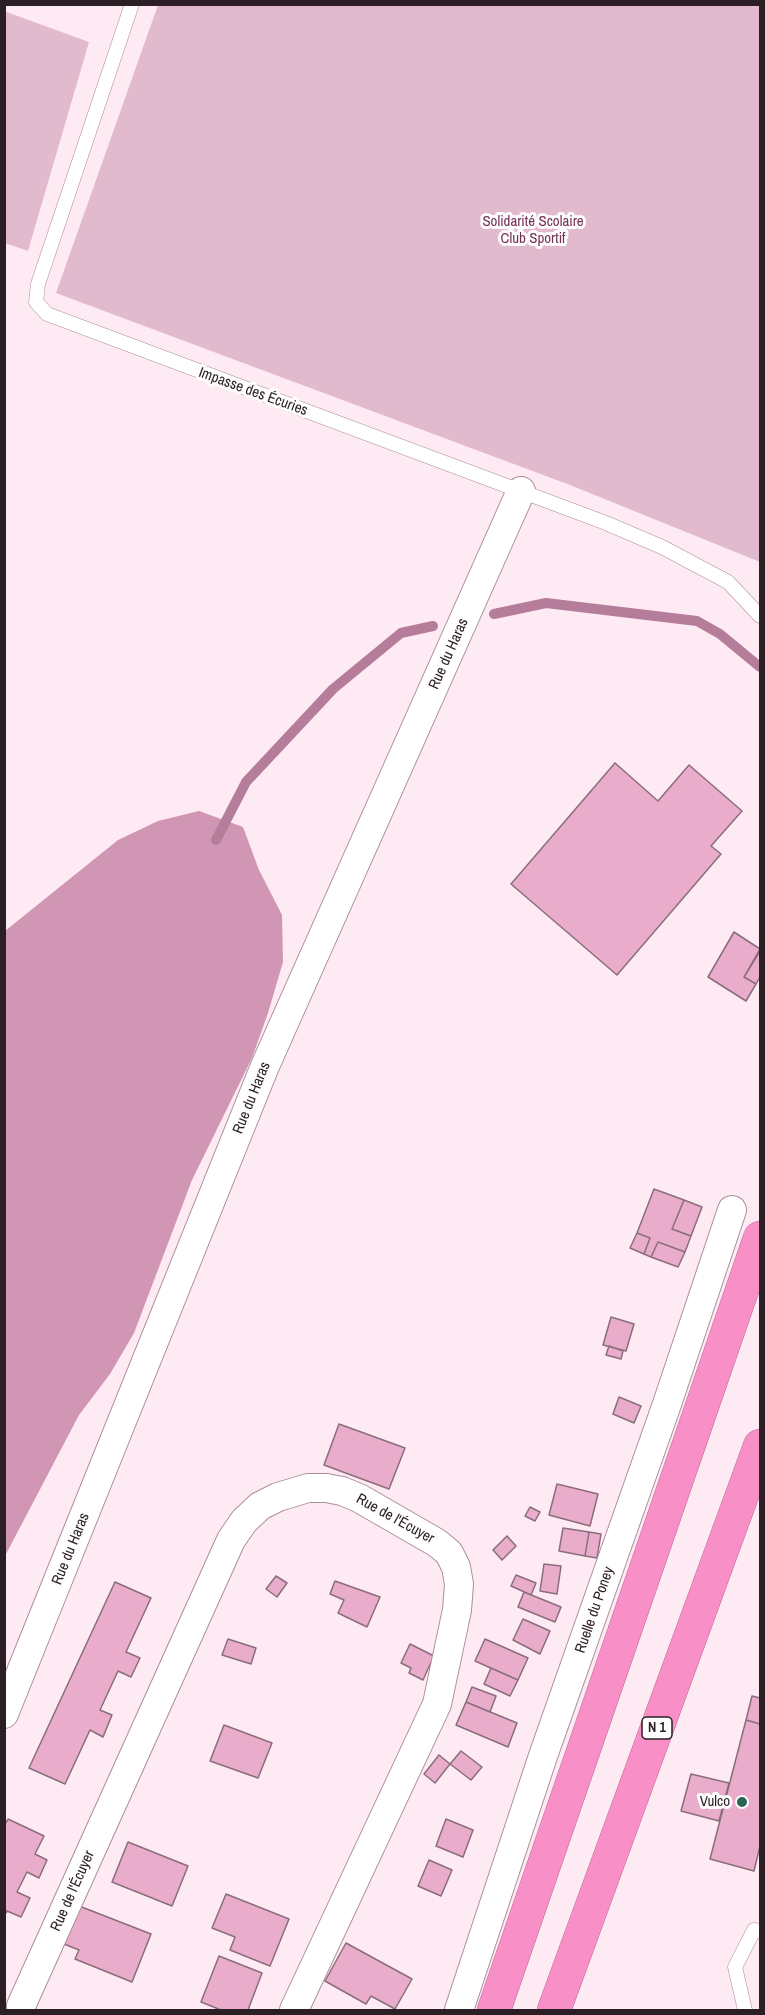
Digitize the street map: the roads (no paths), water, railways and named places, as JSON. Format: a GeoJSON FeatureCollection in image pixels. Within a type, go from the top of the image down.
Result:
{"type":"FeatureCollection","features":[{"type":"Feature","properties":{"kind":"highway"},"geometry":{"type":"LineString","coordinates":[[483,2010],[499,1996],[760,1238]]}},
{"type":"Feature","properties":{"kind":"highway","name":"N 1"},"geometry":{"type":"LineString","coordinates":[[554,2010],[760,1446]]}},
{"type":"Feature","properties":{"kind":"street","name":"Rue du Haras"},"geometry":{"type":"LineString","coordinates":[[4,1714],[265,1066],[521,491]]}},
{"type":"Feature","properties":{"kind":"street","name":"Ruelle du Poney"},"geometry":{"type":"LineString","coordinates":[[459,2010],[547,1745],[667,1404],[732,1210]]}},
{"type":"Feature","properties":{"kind":"street","name":"Rue de l'Écuyer"},"geometry":{"type":"LineString","coordinates":[[21,2005],[231,1540],[244,1521],[260,1506],[278,1497],[308,1488],[326,1488],[359,1498],[437,1543],[449,1553],[456,1567],[459,1584],[456,1611],[437,1704],[294,2010]]}},
{"type":"Feature","properties":{"kind":"lane","name":"Impasse des Écuries"},"geometry":{"type":"LineString","coordinates":[[132,4],[38,284],[36,302],[47,314],[521,491],[662,547],[728,582],[758,609]]}},
{"type":"Feature","properties":{"kind":"lane"},"geometry":{"type":"LineString","coordinates":[[745,2010],[735,1967],[754,1930],[760,1931]]}},
{"type":"Feature","properties":{"kind":"waterway"},"geometry":{"type":"LineString","coordinates":[[494,614],[546,603],[697,621],[720,634],[760,667]]}},
{"type":"Feature","properties":{"kind":"waterway"},"geometry":{"type":"LineString","coordinates":[[216,840],[246,782],[333,689],[401,633],[433,626]]}},
{"type":"Feature","properties":{"kind":"place","name":"Vulco"},"geometry":{"type":"Point","coordinates":[742,1802]}},
{"type":"Feature","properties":{"kind":"park label","name":"Solidarité Scolaire Club Sportif"},"geometry":{"type":"Point","coordinates":[533,230]}}]}
